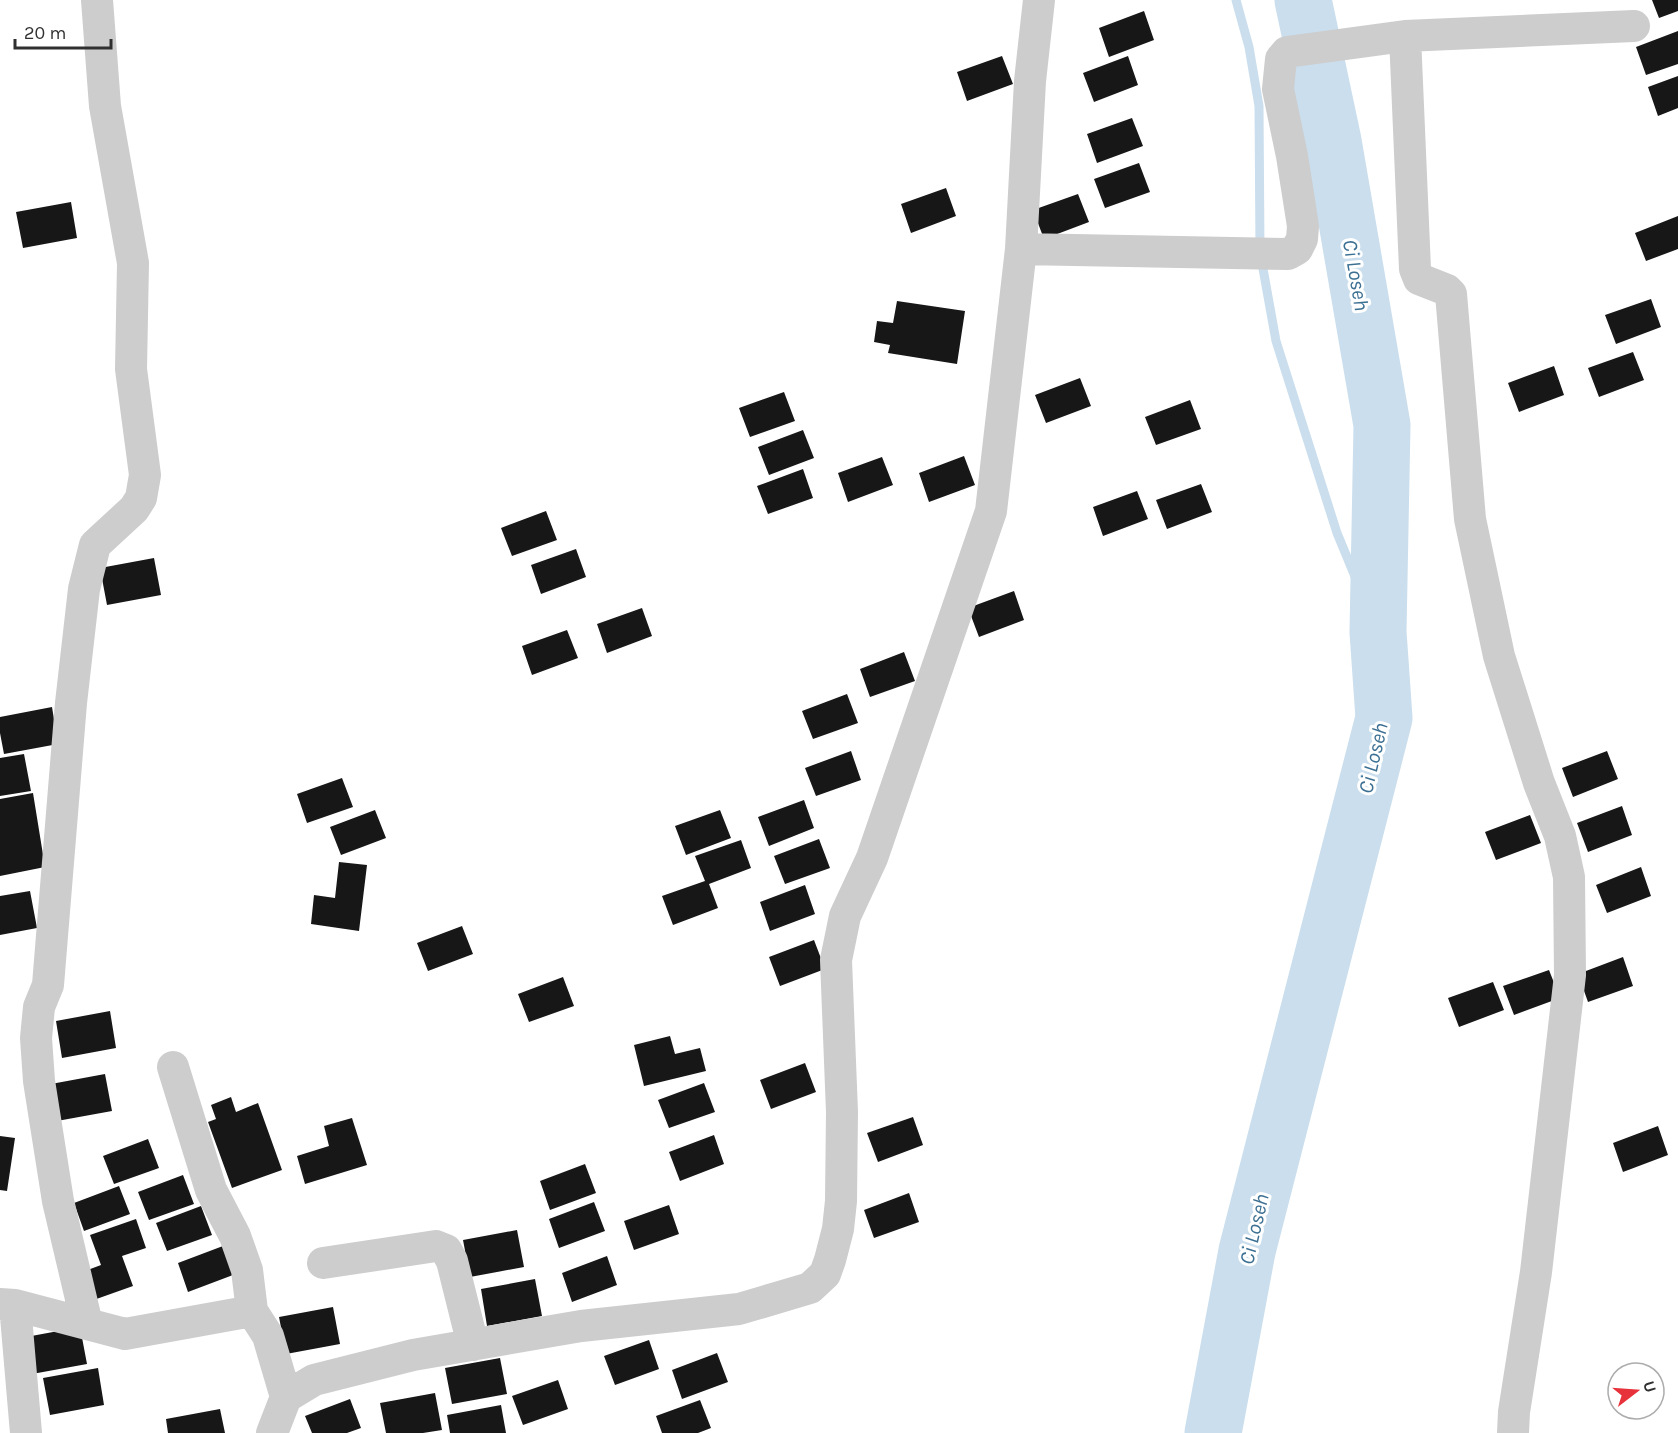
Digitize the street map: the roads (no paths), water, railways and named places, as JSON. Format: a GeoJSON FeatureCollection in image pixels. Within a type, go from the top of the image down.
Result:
{"type":"FeatureCollection","features":[{"type":"Feature","properties":{"kind":"street"},"geometry":{"type":"LineString","coordinates":[[87,1324],[58,1201],[39,1081],[36,1038],[39,1007],[48,985],[71,703],[84,589],[95,545],[134,509],[141,498],[145,475],[131,369],[133,263],[105,106],[97,0]]}},
{"type":"Feature","properties":{"kind":"street"},"geometry":{"type":"LineString","coordinates":[[272,1433],[286,1397],[314,1380],[414,1355],[580,1326],[740,1309],[810,1288],[825,1274],[838,1229],[841,1201],[842,1112],[836,960],[839,941],[845,916],[872,858],[992,511],[1021,249],[1030,81],[1039,0]]}},
{"type":"Feature","properties":{"kind":"street"},"geometry":{"type":"LineString","coordinates":[[1021,249],[1288,254],[1297,249],[1302,239],[1303,226],[1278,89],[1281,59],[1287,52],[1406,36],[1634,27]]}},
{"type":"Feature","properties":{"kind":"street"},"geometry":{"type":"LineString","coordinates":[[1406,36],[1415,269],[1419,279],[1447,290],[1451,294],[1470,519],[1499,656],[1539,783],[1560,836],[1569,877],[1570,975],[1536,1272],[1514,1412],[1514,1433]]}},
{"type":"Feature","properties":{"kind":"street"},"geometry":{"type":"LineString","coordinates":[[173,1067],[211,1190],[235,1236],[247,1270],[252,1311],[268,1336],[286,1397]]}},
{"type":"Feature","properties":{"kind":"street"},"geometry":{"type":"LineString","coordinates":[[323,1263],[435,1246],[446,1251],[452,1261],[473,1345]]}},
{"type":"Feature","properties":{"kind":"street"},"geometry":{"type":"LineString","coordinates":[[26,1433],[8,1304],[125,1334],[252,1311]]}},
{"type":"Feature","properties":{"kind":"waterway"},"geometry":{"type":"LineString","coordinates":[[1236,0],[1249,47],[1259,106],[1260,252],[1276,341],[1337,533],[1378,632]]}},
{"type":"Feature","properties":{"kind":"waterway","name":"Ci Loseh"},"geometry":{"type":"LineString","coordinates":[[1213,1433],[1247,1251],[1384,718],[1378,632],[1382,425],[1333,141],[1303,0]]}}]}
